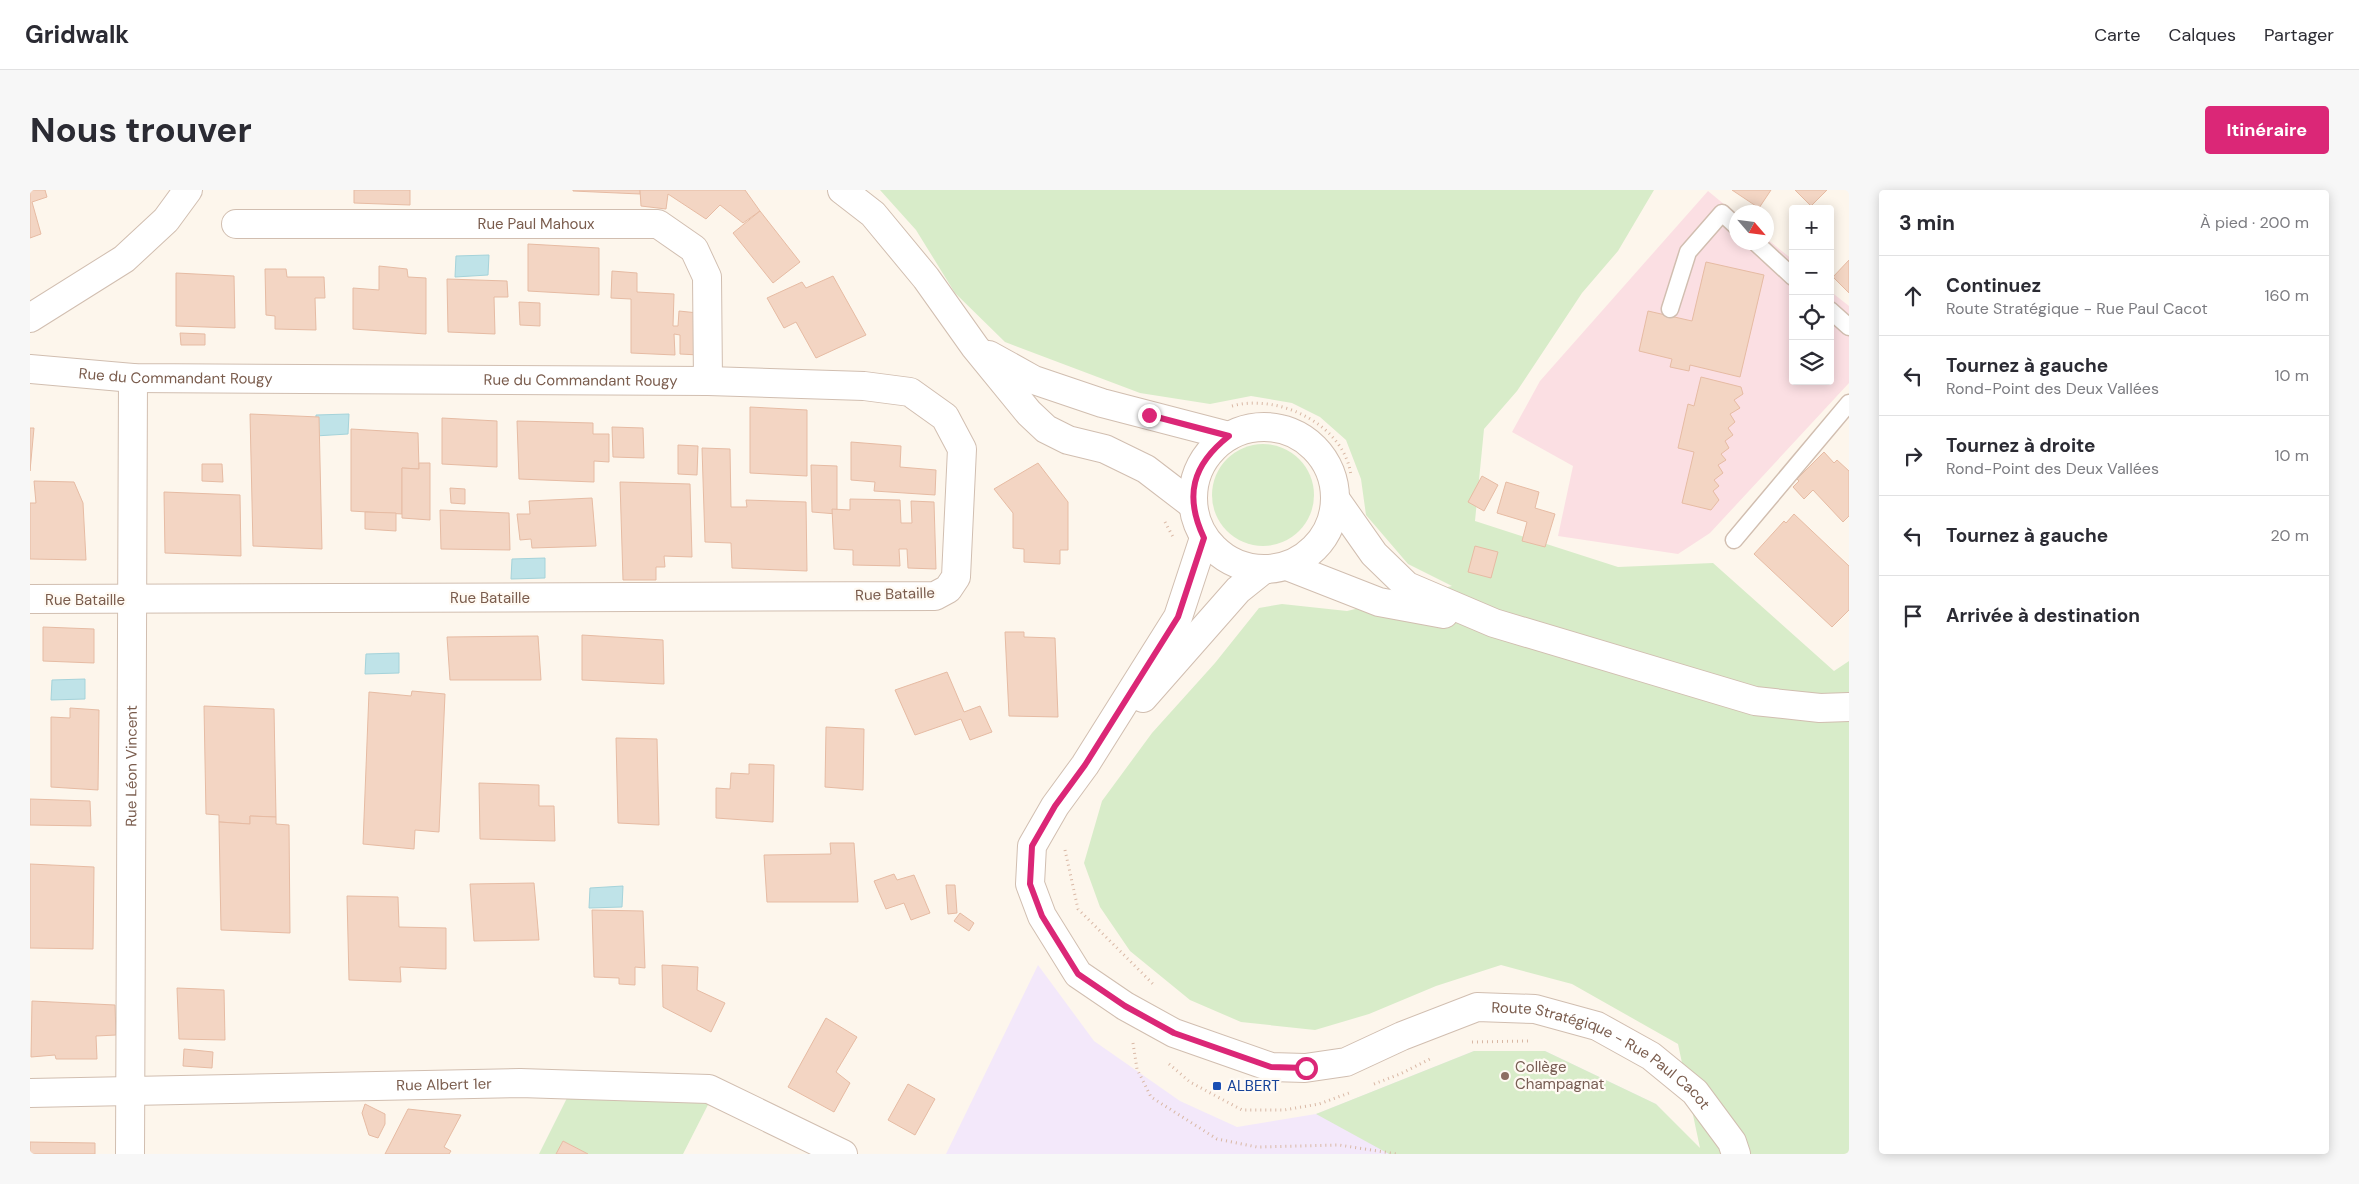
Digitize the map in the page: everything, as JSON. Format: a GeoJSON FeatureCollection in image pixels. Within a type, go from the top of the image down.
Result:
{"type":"FeatureCollection","features":[{"type":"Feature","properties":{"kind":"street"},"geometry":{"type":"LineString","coordinates":[[30,318],[124,259],[166,220],[188,190]]}},
{"type":"Feature","properties":{"kind":"street"},"geometry":{"type":"LineString","coordinates":[[842,190],[873,214],[926,278],[975,347],[1029,413],[1046,429],[1068,440],[1105,449],[1146,469],[1193,505]]}},
{"type":"Feature","properties":{"kind":"street","name":"Rue Paul Mahoux"},"geometry":{"type":"LineString","coordinates":[[236,224],[658,224],[694,250],[707,277],[708,381]]}},
{"type":"Feature","properties":{"kind":"street"},"geometry":{"type":"LineString","coordinates":[[975,347],[1034,380],[1102,403],[1229,436]]}},
{"type":"Feature","properties":{"kind":"street","name":"Rue du Commandant Rougy"},"geometry":{"type":"LineString","coordinates":[[30,368],[133,378],[708,381],[864,386],[910,392],[945,417],[962,449],[956,577],[948,589]]}},
{"type":"Feature","properties":{"kind":"street","name":"Rue Léon Vincent"},"geometry":{"type":"LineString","coordinates":[[130,1154],[133,378]]}},
{"type":"Feature","properties":{"kind":"street"},"geometry":{"type":"LineString","coordinates":[[1275,568],[1306,556],[1322,540],[1332,521],[1336,500],[1333,478],[1324,459],[1310,443],[1292,432],[1270,426],[1249,428],[1229,436],[1213,448],[1201,465],[1194,484],[1193,505],[1196,522],[1204,538],[1220,555],[1240,566],[1275,568],[1379,602],[1494,623]]}},
{"type":"Feature","properties":{"kind":"street"},"geometry":{"type":"LineString","coordinates":[[1336,500],[1374,554],[1406,586],[1494,623],[1754,701],[1820,708],[1849,707]]}},
{"type":"Feature","properties":{"kind":"street","name":"Route Stratégique - Rue Paul Cacot"},"geometry":{"type":"LineString","coordinates":[[1204,538],[1178,617],[1085,765],[1055,806],[1032,846],[1030,884],[1042,916],[1078,974],[1125,1006],[1174,1033],[1271,1067],[1306,1068],[1346,1062],[1402,1036],[1476,1007],[1535,1009],[1597,1026],[1651,1056],[1695,1092],[1732,1142],[1736,1154]]}},
{"type":"Feature","properties":{"kind":"street","name":"Route Stratégique - Rue Paul Cacot"},"geometry":{"type":"LineString","coordinates":[[1085,765],[1238,590],[1275,568]]}},
{"type":"Feature","properties":{"kind":"street","name":"Rue Bataille"},"geometry":{"type":"LineString","coordinates":[[30,599],[935,596],[948,589]]}},
{"type":"Feature","properties":{"kind":"street","name":"Rue Albert 1er"},"geometry":{"type":"LineString","coordinates":[[30,1093],[520,1083],[708,1088],[843,1154]]}},
{"type":"Feature","properties":{"kind":"lane"},"geometry":{"type":"LineString","coordinates":[[1670,309],[1688,252],[1722,213],[1729,220]]}},
{"type":"Feature","properties":{"kind":"lane"},"geometry":{"type":"LineString","coordinates":[[1764,250],[1789,273]]}},
{"type":"Feature","properties":{"kind":"lane"},"geometry":{"type":"LineString","coordinates":[[1834,314],[1849,327]]}},
{"type":"Feature","properties":{"kind":"lane"},"geometry":{"type":"LineString","coordinates":[[1734,540],[1849,403]]}},
{"type":"Feature","properties":{"kind":"path"},"geometry":{"type":"LineString","coordinates":[[1161,513],[1174,539]]}},
{"type":"Feature","properties":{"kind":"path"},"geometry":{"type":"LineString","coordinates":[[1068,842],[1065,850],[1078,909],[1155,986]]}},
{"type":"Feature","properties":{"kind":"path"},"geometry":{"type":"LineString","coordinates":[[1132,1035],[1137,1069],[1151,1097],[1217,1139],[1257,1147],[1339,1145],[1397,1154]]}},
{"type":"Feature","properties":{"kind":"path"},"geometry":{"type":"LineString","coordinates":[[1464,1042],[1533,1040]]}},
{"type":"Feature","properties":{"kind":"path"},"geometry":{"type":"LineString","coordinates":[[1161,1058],[1190,1082],[1242,1110],[1284,1110],[1319,1104],[1355,1091]]}},
{"type":"Feature","properties":{"kind":"path"},"geometry":{"type":"LineString","coordinates":[[1373,1084],[1400,1074],[1432,1058]]}},
{"type":"Feature","properties":{"kind":"shaded area"},"geometry":{"type":"Polygon","coordinates":[[[1708,191],[1729,208],[1729,250],[1774,250],[1774,245],[1789,257],[1789,385],[1834,385],[1834,294],[1849,306],[1849,383],[1710,533],[1678,554],[1558,536],[1573,466],[1512,432],[1540,381],[1708,191]]]}},
{"type":"Feature","properties":{"kind":"shaded area","name":"Collège Champagnat"},"geometry":{"type":"Polygon","coordinates":[[[1038,965],[1094,1041],[1180,1101],[1237,1127],[1316,1114],[1474,1051],[1545,1051],[1656,1104],[1701,1154],[946,1154],[1038,965]]]}},
{"type":"Feature","properties":{"kind":"green space"},"geometry":{"type":"Polygon","coordinates":[[[880,190],[1654,190],[1618,251],[1582,293],[1517,391],[1484,429],[1475,521],[1618,567],[1713,563],[1834,671],[1849,661],[1849,1154],[1389,1154],[1316,1114],[1474,1051],[1545,1051],[1656,1104],[1700,1148],[1678,1044],[1572,984],[1501,965],[1436,986],[1369,1014],[1315,1030],[1241,1022],[1190,1000],[1130,951],[1100,907],[1084,863],[1102,801],[1152,733],[1215,663],[1259,608],[1282,604],[1347,611],[1452,586],[1408,564],[1366,515],[1361,479],[1346,440],[1320,417],[1292,403],[1251,396],[1210,404],[1140,393],[1005,342],[955,293],[916,230],[880,190]]]}},
{"type":"Feature","properties":{"kind":"green space"},"geometry":{"type":"Polygon","coordinates":[[[1263,444],[1282,448],[1299,459],[1310,476],[1314,495],[1310,514],[1299,531],[1282,542],[1263,546],[1244,542],[1227,531],[1216,514],[1212,495],[1216,476],[1227,459],[1244,448],[1263,444]]]}},
{"type":"Feature","properties":{"kind":"green space"},"geometry":{"type":"Polygon","coordinates":[[[574,1084],[715,1091],[683,1154],[588,1154],[563,1141],[556,1154],[539,1154],[574,1084]]]}},
{"type":"Feature","properties":{"kind":"water"},"geometry":{"type":"Polygon","coordinates":[[[489,255],[488,275],[455,277],[456,256],[489,255]]]}},
{"type":"Feature","properties":{"kind":"water"},"geometry":{"type":"Polygon","coordinates":[[[349,414],[348,434],[315,436],[316,415],[349,414]]]}},
{"type":"Feature","properties":{"kind":"water"},"geometry":{"type":"Polygon","coordinates":[[[545,558],[545,578],[511,579],[512,559],[545,558]]]}},
{"type":"Feature","properties":{"kind":"water"},"geometry":{"type":"Polygon","coordinates":[[[399,653],[399,673],[365,674],[366,654],[399,653]]]}},
{"type":"Feature","properties":{"kind":"water"},"geometry":{"type":"Polygon","coordinates":[[[85,679],[85,699],[51,700],[52,680],[85,679]]]}},
{"type":"Feature","properties":{"kind":"water"},"geometry":{"type":"Polygon","coordinates":[[[623,886],[622,907],[589,908],[590,888],[623,886]]]}},
{"type":"Feature","properties":{"kind":"building"},"geometry":{"type":"Polygon","coordinates":[[[30,190],[45,190],[47,197],[32,202],[41,234],[30,238],[30,190]]]}},
{"type":"Feature","properties":{"kind":"building"},"geometry":{"type":"Polygon","coordinates":[[[354,190],[410,190],[410,205],[354,203],[354,190]]]}},
{"type":"Feature","properties":{"kind":"building"},"geometry":{"type":"Polygon","coordinates":[[[640,190],[640,194],[573,191],[640,190]]]}},
{"type":"Feature","properties":{"kind":"building"},"geometry":{"type":"Polygon","coordinates":[[[640,190],[745,190],[760,211],[743,223],[720,205],[706,219],[668,194],[666,209],[641,206],[640,190]]]}},
{"type":"Feature","properties":{"kind":"building"},"geometry":{"type":"Polygon","coordinates":[[[1732,190],[1771,190],[1761,205],[1754,205],[1732,190]]]}},
{"type":"Feature","properties":{"kind":"building"},"geometry":{"type":"Polygon","coordinates":[[[1795,190],[1827,190],[1812,205],[1795,190]]]}},
{"type":"Feature","properties":{"kind":"building"},"geometry":{"type":"Polygon","coordinates":[[[760,211],[800,262],[773,283],[733,233],[760,211]]]}},
{"type":"Feature","properties":{"kind":"building"},"geometry":{"type":"Polygon","coordinates":[[[528,244],[599,248],[599,295],[528,291],[528,244]]]}},
{"type":"Feature","properties":{"kind":"building"},"geometry":{"type":"Polygon","coordinates":[[[1849,260],[1849,293],[1834,278],[1849,260]]]}},
{"type":"Feature","properties":{"kind":"building"},"geometry":{"type":"Polygon","coordinates":[[[1706,262],[1764,275],[1740,377],[1690,365],[1689,371],[1670,367],[1672,359],[1639,351],[1648,311],[1692,321],[1706,262]]]}},
{"type":"Feature","properties":{"kind":"building"},"geometry":{"type":"Polygon","coordinates":[[[379,266],[407,269],[408,277],[426,278],[426,334],[353,329],[353,288],[379,290],[379,266]]]}},
{"type":"Feature","properties":{"kind":"building"},"geometry":{"type":"Polygon","coordinates":[[[265,269],[286,269],[287,277],[324,277],[325,298],[315,298],[316,330],[275,329],[275,316],[266,315],[265,269]]]}},
{"type":"Feature","properties":{"kind":"building"},"geometry":{"type":"Polygon","coordinates":[[[612,271],[637,273],[637,292],[674,294],[673,326],[678,326],[679,311],[698,313],[699,355],[680,354],[680,335],[674,334],[675,355],[631,353],[631,299],[611,298],[612,271]]]}},
{"type":"Feature","properties":{"kind":"building"},"geometry":{"type":"Polygon","coordinates":[[[176,273],[234,276],[235,328],[176,326],[176,273]]]}},
{"type":"Feature","properties":{"kind":"building"},"geometry":{"type":"Polygon","coordinates":[[[833,276],[866,335],[816,358],[796,322],[784,328],[767,298],[802,282],[806,288],[833,276]]]}},
{"type":"Feature","properties":{"kind":"building"},"geometry":{"type":"Polygon","coordinates":[[[447,279],[507,281],[508,297],[494,297],[495,334],[448,332],[447,279]]]}},
{"type":"Feature","properties":{"kind":"building"},"geometry":{"type":"Polygon","coordinates":[[[519,302],[540,303],[540,326],[520,325],[519,302]]]}},
{"type":"Feature","properties":{"kind":"building"},"geometry":{"type":"Polygon","coordinates":[[[180,333],[205,334],[205,345],[181,345],[180,333]]]}},
{"type":"Feature","properties":{"kind":"building"},"geometry":{"type":"Polygon","coordinates":[[[1701,377],[1741,387],[1743,394],[1734,400],[1740,408],[1730,414],[1735,422],[1728,428],[1733,435],[1725,441],[1729,448],[1721,454],[1726,460],[1718,465],[1723,473],[1714,480],[1719,486],[1713,491],[1719,500],[1711,510],[1682,503],[1694,452],[1678,448],[1688,404],[1694,406],[1701,377]]]}},
{"type":"Feature","properties":{"kind":"building"},"geometry":{"type":"Polygon","coordinates":[[[750,407],[807,410],[807,476],[750,473],[750,407]]]}},
{"type":"Feature","properties":{"kind":"building"},"geometry":{"type":"Polygon","coordinates":[[[250,414],[319,417],[322,549],[253,546],[250,414]]]}},
{"type":"Feature","properties":{"kind":"building"},"geometry":{"type":"Polygon","coordinates":[[[442,418],[497,421],[497,467],[442,464],[442,418]]]}},
{"type":"Feature","properties":{"kind":"building"},"geometry":{"type":"Polygon","coordinates":[[[517,421],[593,423],[593,434],[609,434],[609,462],[594,461],[594,482],[519,479],[517,421]]]}},
{"type":"Feature","properties":{"kind":"building"},"geometry":{"type":"Polygon","coordinates":[[[612,427],[643,428],[644,458],[613,457],[612,427]]]}},
{"type":"Feature","properties":{"kind":"building"},"geometry":{"type":"Polygon","coordinates":[[[30,428],[34,428],[30,471],[30,428]]]}},
{"type":"Feature","properties":{"kind":"building"},"geometry":{"type":"Polygon","coordinates":[[[351,429],[418,433],[419,469],[402,468],[402,514],[351,511],[351,429]]]}},
{"type":"Feature","properties":{"kind":"building"},"geometry":{"type":"Polygon","coordinates":[[[851,442],[901,446],[900,467],[936,470],[935,495],[874,491],[875,482],[851,480],[851,442]]]}},
{"type":"Feature","properties":{"kind":"building"},"geometry":{"type":"Polygon","coordinates":[[[678,445],[698,446],[697,475],[678,474],[678,445]]]}},
{"type":"Feature","properties":{"kind":"building"},"geometry":{"type":"Polygon","coordinates":[[[702,448],[730,449],[731,507],[747,507],[746,500],[806,502],[807,571],[732,568],[731,543],[705,542],[702,448]]]}},
{"type":"Feature","properties":{"kind":"building"},"geometry":{"type":"Polygon","coordinates":[[[1824,452],[1834,463],[1837,460],[1849,471],[1849,516],[1843,522],[1813,490],[1804,499],[1793,487],[1799,481],[1797,479],[1824,452]]]}},
{"type":"Feature","properties":{"kind":"building"},"geometry":{"type":"Polygon","coordinates":[[[419,463],[430,463],[430,520],[402,518],[402,468],[419,469],[419,463]]]}},
{"type":"Feature","properties":{"kind":"building"},"geometry":{"type":"Polygon","coordinates":[[[1038,463],[1068,502],[1068,550],[1060,550],[1060,564],[1024,562],[1024,549],[1013,548],[1013,513],[994,489],[1038,463]]]}},
{"type":"Feature","properties":{"kind":"building"},"geometry":{"type":"Polygon","coordinates":[[[202,464],[222,464],[223,482],[202,481],[202,464]]]}},
{"type":"Feature","properties":{"kind":"building"},"geometry":{"type":"Polygon","coordinates":[[[811,465],[837,466],[837,514],[812,512],[811,465]]]}},
{"type":"Feature","properties":{"kind":"building"},"geometry":{"type":"Polygon","coordinates":[[[1482,476],[1498,485],[1484,511],[1468,502],[1482,476]]]}},
{"type":"Feature","properties":{"kind":"building"},"geometry":{"type":"Polygon","coordinates":[[[34,481],[74,482],[83,503],[86,560],[30,559],[30,503],[36,503],[34,481]]]}},
{"type":"Feature","properties":{"kind":"building"},"geometry":{"type":"Polygon","coordinates":[[[620,482],[690,484],[692,557],[664,556],[665,567],[656,567],[656,580],[623,580],[620,482]]]}},
{"type":"Feature","properties":{"kind":"building"},"geometry":{"type":"Polygon","coordinates":[[[1506,482],[1539,492],[1535,508],[1555,514],[1545,547],[1522,541],[1527,522],[1497,513],[1506,482]]]}},
{"type":"Feature","properties":{"kind":"building"},"geometry":{"type":"Polygon","coordinates":[[[450,488],[465,489],[465,504],[451,503],[450,488]]]}},
{"type":"Feature","properties":{"kind":"building"},"geometry":{"type":"Polygon","coordinates":[[[164,492],[240,495],[241,556],[165,553],[164,492]]]}},
{"type":"Feature","properties":{"kind":"building"},"geometry":{"type":"Polygon","coordinates":[[[592,498],[596,546],[532,548],[531,539],[520,540],[517,514],[530,514],[529,501],[592,498]]]}},
{"type":"Feature","properties":{"kind":"building"},"geometry":{"type":"Polygon","coordinates":[[[850,499],[900,500],[901,523],[912,523],[911,501],[934,502],[936,569],[908,568],[907,549],[899,549],[900,566],[853,565],[853,550],[834,549],[832,509],[850,510],[850,499]]]}},
{"type":"Feature","properties":{"kind":"building"},"geometry":{"type":"Polygon","coordinates":[[[440,510],[509,513],[510,550],[441,549],[440,510]]]}},
{"type":"Feature","properties":{"kind":"building"},"geometry":{"type":"Polygon","coordinates":[[[365,512],[396,513],[396,531],[365,529],[365,512]]]}},
{"type":"Feature","properties":{"kind":"building"},"geometry":{"type":"Polygon","coordinates":[[[1794,514],[1849,566],[1849,610],[1832,627],[1754,554],[1784,521],[1786,523],[1794,514]]]}},
{"type":"Feature","properties":{"kind":"building"},"geometry":{"type":"Polygon","coordinates":[[[1475,546],[1498,552],[1491,578],[1468,572],[1475,546]]]}},
{"type":"Feature","properties":{"kind":"building"},"geometry":{"type":"Polygon","coordinates":[[[43,627],[94,629],[94,663],[43,661],[43,627]]]}},
{"type":"Feature","properties":{"kind":"building"},"geometry":{"type":"Polygon","coordinates":[[[1005,632],[1024,632],[1024,637],[1055,638],[1058,717],[1009,716],[1005,632]]]}},
{"type":"Feature","properties":{"kind":"building"},"geometry":{"type":"Polygon","coordinates":[[[582,635],[663,640],[664,684],[582,680],[582,635]]]}},
{"type":"Feature","properties":{"kind":"building"},"geometry":{"type":"Polygon","coordinates":[[[538,636],[541,680],[450,680],[447,637],[538,636]]]}},
{"type":"Feature","properties":{"kind":"building"},"geometry":{"type":"Polygon","coordinates":[[[947,672],[964,712],[980,706],[992,732],[970,740],[961,719],[915,735],[895,690],[947,672]]]}},
{"type":"Feature","properties":{"kind":"building"},"geometry":{"type":"Polygon","coordinates":[[[412,691],[445,694],[439,832],[415,830],[414,849],[363,844],[369,692],[411,696],[412,691]]]}},
{"type":"Feature","properties":{"kind":"building"},"geometry":{"type":"Polygon","coordinates":[[[204,706],[274,709],[276,817],[250,816],[250,824],[219,822],[219,815],[206,814],[204,706]]]}},
{"type":"Feature","properties":{"kind":"building"},"geometry":{"type":"Polygon","coordinates":[[[70,708],[99,710],[98,790],[51,787],[51,717],[70,718],[70,708]]]}},
{"type":"Feature","properties":{"kind":"building"},"geometry":{"type":"Polygon","coordinates":[[[826,727],[864,729],[863,790],[825,787],[826,727]]]}},
{"type":"Feature","properties":{"kind":"building"},"geometry":{"type":"Polygon","coordinates":[[[616,738],[657,739],[659,825],[618,823],[616,738]]]}},
{"type":"Feature","properties":{"kind":"building"},"geometry":{"type":"Polygon","coordinates":[[[749,764],[774,765],[773,822],[716,818],[716,788],[730,789],[731,773],[749,774],[749,764]]]}},
{"type":"Feature","properties":{"kind":"building"},"geometry":{"type":"Polygon","coordinates":[[[479,783],[539,785],[539,806],[554,806],[555,841],[480,839],[479,783]]]}},
{"type":"Feature","properties":{"kind":"building"},"geometry":{"type":"Polygon","coordinates":[[[30,799],[90,801],[91,826],[30,825],[30,799]]]}},
{"type":"Feature","properties":{"kind":"building"},"geometry":{"type":"Polygon","coordinates":[[[250,816],[276,817],[276,824],[289,825],[290,933],[221,930],[219,822],[250,824],[250,816]]]}},
{"type":"Feature","properties":{"kind":"building"},"geometry":{"type":"Polygon","coordinates":[[[830,843],[854,843],[858,902],[767,902],[764,855],[831,854],[830,843]]]}},
{"type":"Feature","properties":{"kind":"building"},"geometry":{"type":"Polygon","coordinates":[[[30,864],[94,867],[93,949],[30,948],[30,864]]]}},
{"type":"Feature","properties":{"kind":"building"},"geometry":{"type":"Polygon","coordinates":[[[894,874],[897,880],[914,875],[930,913],[911,920],[904,903],[886,909],[874,881],[894,874]]]}},
{"type":"Feature","properties":{"kind":"building"},"geometry":{"type":"Polygon","coordinates":[[[534,883],[539,940],[474,941],[470,884],[534,883]]]}},
{"type":"Feature","properties":{"kind":"building"},"geometry":{"type":"Polygon","coordinates":[[[946,885],[955,885],[957,913],[948,914],[946,885]]]}},
{"type":"Feature","properties":{"kind":"building"},"geometry":{"type":"Polygon","coordinates":[[[347,896],[398,897],[399,927],[446,928],[446,969],[400,967],[401,982],[349,980],[347,896]]]}},
{"type":"Feature","properties":{"kind":"building"},"geometry":{"type":"Polygon","coordinates":[[[592,910],[643,911],[645,968],[635,967],[635,985],[619,984],[619,978],[594,977],[592,910]]]}},
{"type":"Feature","properties":{"kind":"building"},"geometry":{"type":"Polygon","coordinates":[[[960,913],[974,923],[969,931],[954,921],[960,913]]]}},
{"type":"Feature","properties":{"kind":"building"},"geometry":{"type":"Polygon","coordinates":[[[662,965],[698,967],[697,990],[725,1003],[711,1032],[663,1007],[662,965]]]}},
{"type":"Feature","properties":{"kind":"building"},"geometry":{"type":"Polygon","coordinates":[[[177,988],[224,990],[225,1040],[179,1039],[177,988]]]}},
{"type":"Feature","properties":{"kind":"building"},"geometry":{"type":"Polygon","coordinates":[[[32,1001],[115,1005],[116,1035],[96,1036],[97,1059],[56,1059],[55,1055],[31,1057],[32,1001]]]}},
{"type":"Feature","properties":{"kind":"building"},"geometry":{"type":"Polygon","coordinates":[[[826,1018],[857,1037],[836,1072],[850,1083],[834,1112],[788,1087],[826,1018]]]}},
{"type":"Feature","properties":{"kind":"building"},"geometry":{"type":"Polygon","coordinates":[[[184,1049],[213,1052],[212,1068],[183,1066],[184,1049]]]}},
{"type":"Feature","properties":{"kind":"building"},"geometry":{"type":"Polygon","coordinates":[[[908,1084],[935,1099],[915,1135],[888,1120],[908,1084]]]}},
{"type":"Feature","properties":{"kind":"building"},"geometry":{"type":"Polygon","coordinates":[[[365,1104],[385,1114],[385,1124],[378,1138],[369,1135],[362,1113],[365,1104]]]}},
{"type":"Feature","properties":{"kind":"building"},"geometry":{"type":"Polygon","coordinates":[[[408,1109],[461,1115],[444,1147],[451,1151],[449,1154],[385,1154],[408,1109]]]}},
{"type":"Feature","properties":{"kind":"building"},"geometry":{"type":"Polygon","coordinates":[[[563,1141],[588,1154],[556,1154],[563,1141]]]}},
{"type":"Feature","properties":{"kind":"building"},"geometry":{"type":"Polygon","coordinates":[[[30,1142],[95,1143],[95,1154],[30,1154],[30,1142]]]}},
{"type":"Feature","properties":{"kind":"place","name":"Collège Champagnat"},"geometry":{"type":"Point","coordinates":[1505,1076]}},
{"type":"Feature","properties":{"kind":"place","name":"ALBERT"},"geometry":{"type":"Point","coordinates":[1217,1086]}},
{"type":"Feature","properties":{"kind":"route"},"geometry":{"type":"LineString","coordinates":[[1149,415],[1229,436],[1213,448],[1201,465],[1194,484],[1193,505],[1196,522],[1204,538],[1178,617],[1085,765],[1055,806],[1032,846],[1030,884],[1042,916],[1078,974],[1125,1006],[1174,1033],[1271,1067],[1306,1068]]}}]}
